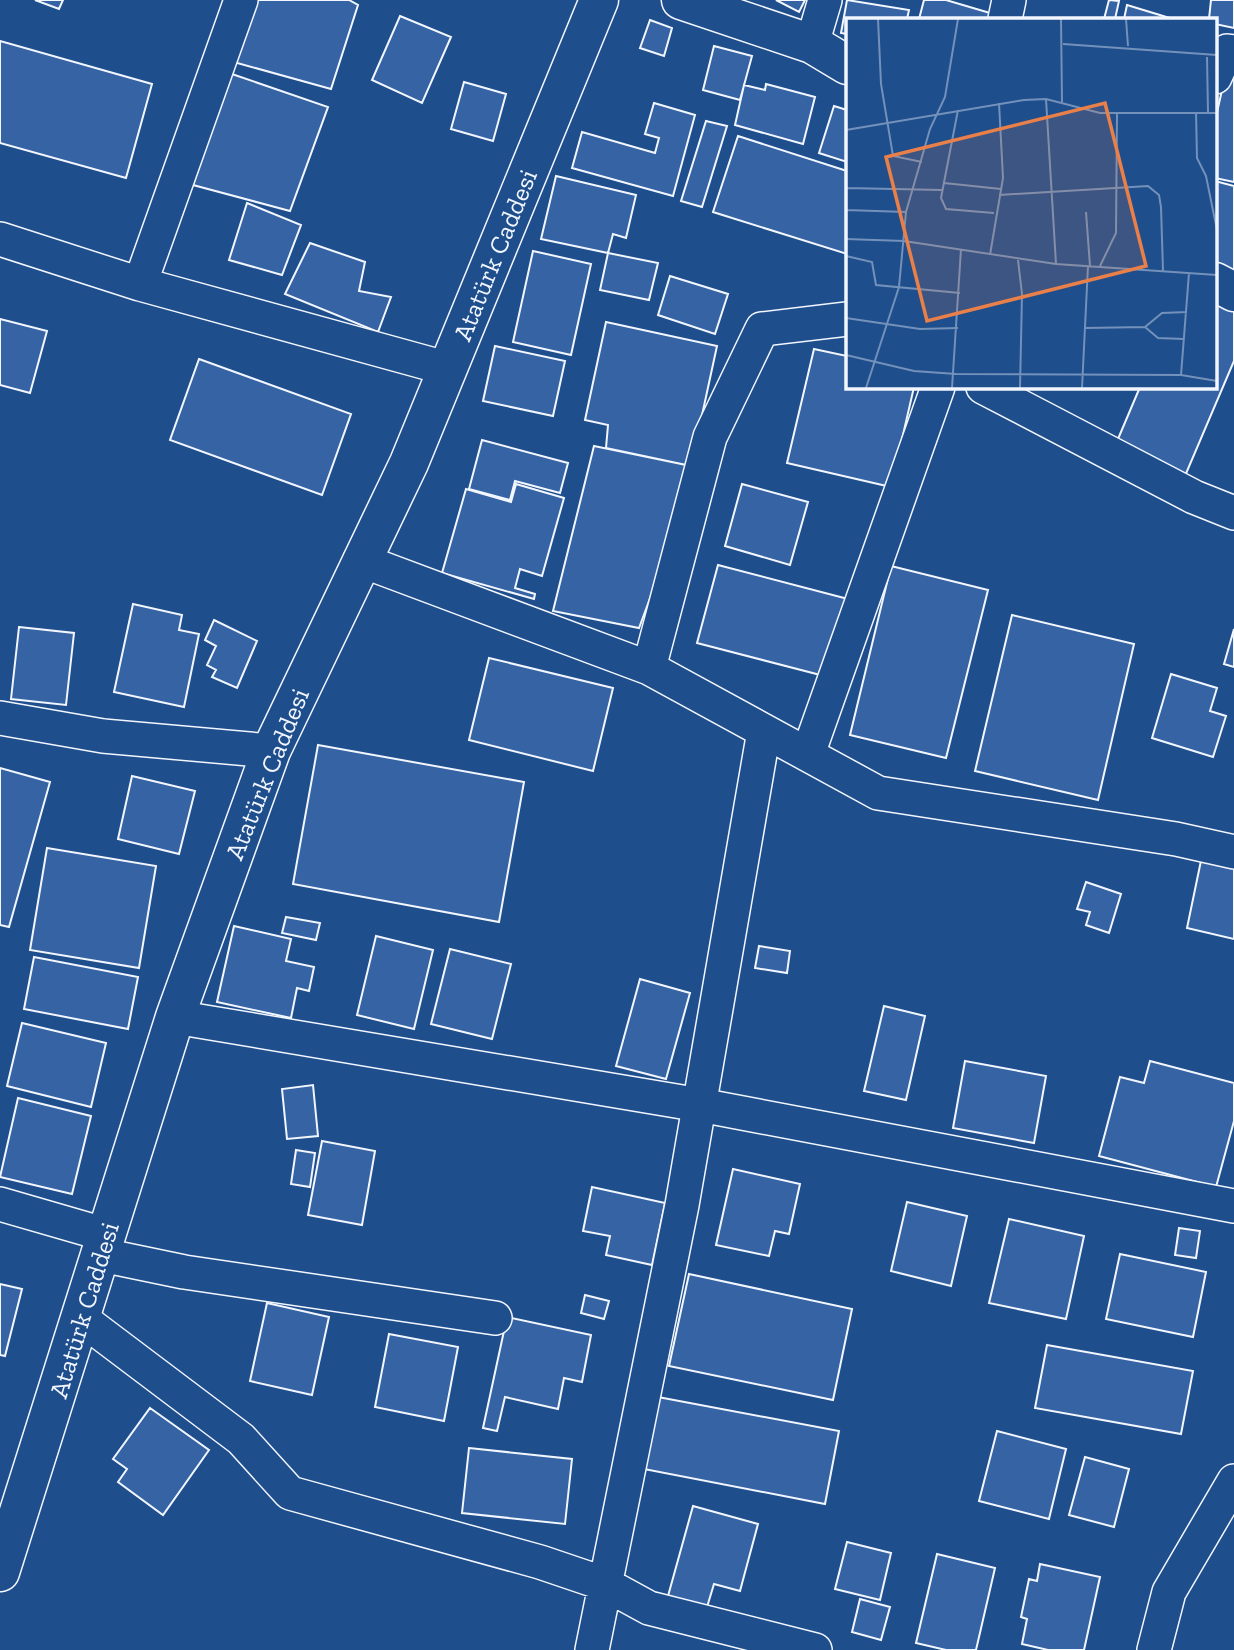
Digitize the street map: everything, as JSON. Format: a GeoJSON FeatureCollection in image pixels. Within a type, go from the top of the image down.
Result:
{"type":"FeatureCollection","features":[{"type":"Feature","properties":{"kind":"street"},"geometry":{"type":"LineString","coordinates":[[140,284],[241,0]]}},
{"type":"Feature","properties":{"kind":"street","name":"Atatürk Caddesi"},"geometry":{"type":"LineString","coordinates":[[0,1572],[82,1319],[175,1017],[271,751],[360,560],[410,463],[599,0]]}},
{"type":"Feature","properties":{"kind":"street"},"geometry":{"type":"LineString","coordinates":[[681,0],[812,44],[846,64]]}},
{"type":"Feature","properties":{"kind":"street"},"geometry":{"type":"LineString","coordinates":[[812,44],[825,0]]}},
{"type":"Feature","properties":{"kind":"street"},"geometry":{"type":"LineString","coordinates":[[1005,18],[1009,0]]}},
{"type":"Feature","properties":{"kind":"street"},"geometry":{"type":"LineString","coordinates":[[1216,75],[1227,51],[1234,52]]}},
{"type":"Feature","properties":{"kind":"street"},"geometry":{"type":"LineString","coordinates":[[0,239],[140,284],[449,369]]}},
{"type":"Feature","properties":{"kind":"street"},"geometry":{"type":"LineString","coordinates":[[1216,283],[1234,292]]}},
{"type":"Feature","properties":{"kind":"street"},"geometry":{"type":"LineString","coordinates":[[649,668],[710,437],[762,329],[846,319]]}},
{"type":"Feature","properties":{"kind":"street"},"geometry":{"type":"LineString","coordinates":[[808,754],[938,388]]}},
{"type":"Feature","properties":{"kind":"street"},"geometry":{"type":"LineString","coordinates":[[985,388],[1182,491],[1234,513]]}},
{"type":"Feature","properties":{"kind":"street"},"geometry":{"type":"LineString","coordinates":[[360,560],[649,668],[878,793],[1176,839],[1234,852]]}},
{"type":"Feature","properties":{"kind":"street"},"geometry":{"type":"LineString","coordinates":[[0,718],[103,736],[271,751]]}},
{"type":"Feature","properties":{"kind":"street"},"geometry":{"type":"LineString","coordinates":[[592,1650],[700,1105],[764,731]]}},
{"type":"Feature","properties":{"kind":"street"},"geometry":{"type":"LineString","coordinates":[[175,1017],[700,1105],[1234,1206]]}},
{"type":"Feature","properties":{"kind":"street"},"geometry":{"type":"LineString","coordinates":[[0,1204],[184,1272],[495,1318]]}},
{"type":"Feature","properties":{"kind":"street"},"geometry":{"type":"LineString","coordinates":[[82,1319],[241,1439],[290,1493],[540,1562],[605,1584],[649,1608],[815,1650]]}},
{"type":"Feature","properties":{"kind":"street"},"geometry":{"type":"LineString","coordinates":[[1154,1650],[1169,1592],[1234,1481]]}},
{"type":"Feature","properties":{"kind":"building"},"geometry":{"type":"Polygon","coordinates":[[[35,0],[63,0],[59,9],[35,0]]]}},
{"type":"Feature","properties":{"kind":"building"},"geometry":{"type":"Polygon","coordinates":[[[247,0],[349,0],[358,5],[331,89],[223,59],[247,0]]]}},
{"type":"Feature","properties":{"kind":"building"},"geometry":{"type":"Polygon","coordinates":[[[776,0],[805,0],[799,12],[776,0]]]}},
{"type":"Feature","properties":{"kind":"building"},"geometry":{"type":"Polygon","coordinates":[[[847,0],[909,10],[907,18],[846,18],[846,34],[841,33],[847,0]]]}},
{"type":"Feature","properties":{"kind":"building"},"geometry":{"type":"Polygon","coordinates":[[[924,0],[946,0],[990,13],[989,18],[919,18],[924,0]]]}},
{"type":"Feature","properties":{"kind":"building"},"geometry":{"type":"Polygon","coordinates":[[[1109,0],[1119,1],[1115,18],[1104,18],[1109,0]]]}},
{"type":"Feature","properties":{"kind":"building"},"geometry":{"type":"Polygon","coordinates":[[[1211,0],[1234,0],[1234,28],[1216,24],[1216,18],[1209,18],[1211,0]]]}},
{"type":"Feature","properties":{"kind":"building"},"geometry":{"type":"Polygon","coordinates":[[[1127,5],[1170,18],[1124,18],[1127,5]]]}},
{"type":"Feature","properties":{"kind":"building"},"geometry":{"type":"Polygon","coordinates":[[[400,16],[451,37],[422,103],[372,80],[400,16]]]}},
{"type":"Feature","properties":{"kind":"building"},"geometry":{"type":"Polygon","coordinates":[[[650,20],[672,28],[664,56],[640,48],[650,20]]]}},
{"type":"Feature","properties":{"kind":"building"},"geometry":{"type":"Polygon","coordinates":[[[0,41],[152,84],[126,178],[0,143],[0,41]]]}},
{"type":"Feature","properties":{"kind":"building"},"geometry":{"type":"Polygon","coordinates":[[[714,46],[752,56],[740,100],[703,90],[714,46]]]}},
{"type":"Feature","properties":{"kind":"building"},"geometry":{"type":"Polygon","coordinates":[[[229,73],[328,107],[290,211],[193,185],[229,73]]]}},
{"type":"Feature","properties":{"kind":"building"},"geometry":{"type":"Polygon","coordinates":[[[1225,77],[1234,79],[1234,182],[1216,178],[1216,117],[1225,77]]]}},
{"type":"Feature","properties":{"kind":"building"},"geometry":{"type":"Polygon","coordinates":[[[464,82],[506,94],[493,141],[451,129],[464,82]]]}},
{"type":"Feature","properties":{"kind":"building"},"geometry":{"type":"Polygon","coordinates":[[[766,84],[815,97],[803,144],[735,125],[744,85],[765,90],[766,84]]]}},
{"type":"Feature","properties":{"kind":"building"},"geometry":{"type":"Polygon","coordinates":[[[654,103],[695,115],[673,196],[572,168],[582,132],[655,153],[659,138],[645,134],[654,103]]]}},
{"type":"Feature","properties":{"kind":"building"},"geometry":{"type":"Polygon","coordinates":[[[834,106],[846,110],[846,162],[819,153],[834,106]]]}},
{"type":"Feature","properties":{"kind":"building"},"geometry":{"type":"Polygon","coordinates":[[[706,121],[727,126],[702,207],[681,201],[706,121]]]}},
{"type":"Feature","properties":{"kind":"building"},"geometry":{"type":"Polygon","coordinates":[[[738,136],[846,171],[846,254],[713,212],[738,136]]]}},
{"type":"Feature","properties":{"kind":"building"},"geometry":{"type":"Polygon","coordinates":[[[556,176],[636,195],[626,238],[613,234],[608,253],[541,239],[556,176]]]}},
{"type":"Feature","properties":{"kind":"building"},"geometry":{"type":"Polygon","coordinates":[[[1216,181],[1234,186],[1234,272],[1216,264],[1216,181]]]}},
{"type":"Feature","properties":{"kind":"building"},"geometry":{"type":"Polygon","coordinates":[[[247,203],[301,225],[282,275],[229,260],[247,203]]]}},
{"type":"Feature","properties":{"kind":"building"},"geometry":{"type":"Polygon","coordinates":[[[310,243],[365,262],[359,291],[391,297],[378,332],[285,294],[310,243]]]}},
{"type":"Feature","properties":{"kind":"building"},"geometry":{"type":"Polygon","coordinates":[[[533,251],[591,264],[571,355],[513,342],[533,251]]]}},
{"type":"Feature","properties":{"kind":"building"},"geometry":{"type":"Polygon","coordinates":[[[608,253],[658,263],[649,300],[600,290],[608,253]]]}},
{"type":"Feature","properties":{"kind":"building"},"geometry":{"type":"Polygon","coordinates":[[[670,276],[728,294],[715,334],[658,315],[670,276]]]}},
{"type":"Feature","properties":{"kind":"building"},"geometry":{"type":"Polygon","coordinates":[[[1216,301],[1234,309],[1234,361],[1185,476],[1115,446],[1140,388],[1216,388],[1216,301]]]}},
{"type":"Feature","properties":{"kind":"building"},"geometry":{"type":"Polygon","coordinates":[[[0,319],[47,331],[30,393],[0,385],[0,319]]]}},
{"type":"Feature","properties":{"kind":"building"},"geometry":{"type":"Polygon","coordinates":[[[606,322],[717,346],[691,466],[606,448],[608,425],[585,420],[606,322]]]}},
{"type":"Feature","properties":{"kind":"building"},"geometry":{"type":"Polygon","coordinates":[[[495,346],[565,361],[553,416],[483,401],[495,346]]]}},
{"type":"Feature","properties":{"kind":"building"},"geometry":{"type":"Polygon","coordinates":[[[814,349],[846,356],[846,388],[914,388],[891,487],[787,463],[814,349]]]}},
{"type":"Feature","properties":{"kind":"building"},"geometry":{"type":"Polygon","coordinates":[[[199,359],[351,414],[322,495],[170,440],[199,359]]]}},
{"type":"Feature","properties":{"kind":"building"},"geometry":{"type":"Polygon","coordinates":[[[482,440],[568,463],[560,493],[515,481],[510,500],[469,489],[482,440]]]}},
{"type":"Feature","properties":{"kind":"building"},"geometry":{"type":"Polygon","coordinates":[[[594,446],[691,466],[679,520],[639,628],[553,611],[594,446]]]}},
{"type":"Feature","properties":{"kind":"building"},"geometry":{"type":"Polygon","coordinates":[[[516,484],[564,498],[542,576],[520,569],[515,588],[535,594],[534,599],[442,573],[466,489],[511,502],[516,484]]]}},
{"type":"Feature","properties":{"kind":"building"},"geometry":{"type":"Polygon","coordinates":[[[742,484],[808,502],[790,565],[725,546],[742,484]]]}},
{"type":"Feature","properties":{"kind":"building"},"geometry":{"type":"Polygon","coordinates":[[[718,565],[848,599],[828,677],[697,643],[718,565]]]}},
{"type":"Feature","properties":{"kind":"building"},"geometry":{"type":"Polygon","coordinates":[[[891,566],[988,590],[946,758],[850,735],[891,566]]]}},
{"type":"Feature","properties":{"kind":"building"},"geometry":{"type":"Polygon","coordinates":[[[133,604],[182,615],[179,630],[199,634],[184,707],[114,692],[133,604]]]}},
{"type":"Feature","properties":{"kind":"building"},"geometry":{"type":"Polygon","coordinates":[[[1012,615],[1134,644],[1098,800],[975,771],[1012,615]]]}},
{"type":"Feature","properties":{"kind":"building"},"geometry":{"type":"Polygon","coordinates":[[[214,620],[257,641],[237,688],[212,677],[216,670],[207,665],[216,646],[205,640],[214,620]]]}},
{"type":"Feature","properties":{"kind":"building"},"geometry":{"type":"Polygon","coordinates":[[[19,627],[74,633],[66,705],[11,699],[19,627]]]}},
{"type":"Feature","properties":{"kind":"building"},"geometry":{"type":"Polygon","coordinates":[[[1234,629],[1234,667],[1224,664],[1234,629]]]}},
{"type":"Feature","properties":{"kind":"building"},"geometry":{"type":"Polygon","coordinates":[[[489,658],[613,688],[593,771],[469,740],[489,658]]]}},
{"type":"Feature","properties":{"kind":"building"},"geometry":{"type":"Polygon","coordinates":[[[1171,674],[1217,688],[1210,711],[1226,716],[1213,757],[1152,738],[1171,674]]]}},
{"type":"Feature","properties":{"kind":"building"},"geometry":{"type":"Polygon","coordinates":[[[318,745],[524,782],[499,922],[293,884],[318,745]]]}},
{"type":"Feature","properties":{"kind":"building"},"geometry":{"type":"Polygon","coordinates":[[[0,768],[50,782],[9,927],[0,925],[0,768]]]}},
{"type":"Feature","properties":{"kind":"building"},"geometry":{"type":"Polygon","coordinates":[[[132,776],[195,791],[179,854],[118,839],[132,776]]]}},
{"type":"Feature","properties":{"kind":"building"},"geometry":{"type":"Polygon","coordinates":[[[47,848],[156,866],[139,968],[30,950],[47,848]]]}},
{"type":"Feature","properties":{"kind":"building"},"geometry":{"type":"Polygon","coordinates":[[[1203,851],[1234,858],[1234,939],[1187,928],[1203,851]]]}},
{"type":"Feature","properties":{"kind":"building"},"geometry":{"type":"Polygon","coordinates":[[[1086,882],[1121,894],[1109,933],[1086,925],[1090,912],[1077,909],[1086,882]]]}},
{"type":"Feature","properties":{"kind":"building"},"geometry":{"type":"Polygon","coordinates":[[[286,917],[320,923],[316,940],[282,933],[286,917]]]}},
{"type":"Feature","properties":{"kind":"building"},"geometry":{"type":"Polygon","coordinates":[[[234,926],[291,939],[286,961],[314,967],[309,991],[297,988],[291,1018],[217,1002],[234,926]]]}},
{"type":"Feature","properties":{"kind":"building"},"geometry":{"type":"Polygon","coordinates":[[[376,936],[433,950],[414,1029],[357,1015],[376,936]]]}},
{"type":"Feature","properties":{"kind":"building"},"geometry":{"type":"Polygon","coordinates":[[[759,946],[790,951],[787,973],[755,968],[759,946]]]}},
{"type":"Feature","properties":{"kind":"building"},"geometry":{"type":"Polygon","coordinates":[[[450,949],[511,964],[492,1039],[431,1024],[450,949]]]}},
{"type":"Feature","properties":{"kind":"building"},"geometry":{"type":"Polygon","coordinates":[[[34,957],[138,977],[128,1029],[24,1009],[34,957]]]}},
{"type":"Feature","properties":{"kind":"building"},"geometry":{"type":"Polygon","coordinates":[[[640,979],[690,993],[666,1079],[616,1066],[640,979]]]}},
{"type":"Feature","properties":{"kind":"building"},"geometry":{"type":"Polygon","coordinates":[[[884,1006],[925,1016],[906,1100],[864,1091],[884,1006]]]}},
{"type":"Feature","properties":{"kind":"building"},"geometry":{"type":"Polygon","coordinates":[[[22,1023],[106,1043],[91,1107],[7,1086],[22,1023]]]}},
{"type":"Feature","properties":{"kind":"building"},"geometry":{"type":"Polygon","coordinates":[[[965,1061],[1046,1076],[1034,1143],[953,1128],[965,1061]]]}},
{"type":"Feature","properties":{"kind":"building"},"geometry":{"type":"Polygon","coordinates":[[[1150,1061],[1234,1083],[1234,1121],[1216,1187],[1099,1156],[1120,1077],[1144,1083],[1150,1061]]]}},
{"type":"Feature","properties":{"kind":"building"},"geometry":{"type":"Polygon","coordinates":[[[313,1085],[318,1136],[287,1139],[282,1089],[313,1085]]]}},
{"type":"Feature","properties":{"kind":"building"},"geometry":{"type":"Polygon","coordinates":[[[18,1098],[91,1116],[72,1194],[0,1177],[18,1098]]]}},
{"type":"Feature","properties":{"kind":"building"},"geometry":{"type":"Polygon","coordinates":[[[322,1141],[375,1151],[362,1225],[308,1215],[322,1141]]]}},
{"type":"Feature","properties":{"kind":"building"},"geometry":{"type":"Polygon","coordinates":[[[296,1150],[315,1153],[310,1187],[291,1184],[296,1150]]]}},
{"type":"Feature","properties":{"kind":"building"},"geometry":{"type":"Polygon","coordinates":[[[733,1169],[800,1184],[789,1234],[775,1231],[769,1256],[716,1245],[733,1169]]]}},
{"type":"Feature","properties":{"kind":"building"},"geometry":{"type":"Polygon","coordinates":[[[592,1187],[665,1203],[652,1265],[606,1255],[610,1236],[583,1231],[592,1187]]]}},
{"type":"Feature","properties":{"kind":"building"},"geometry":{"type":"Polygon","coordinates":[[[907,1202],[967,1216],[951,1286],[891,1271],[907,1202]]]}},
{"type":"Feature","properties":{"kind":"building"},"geometry":{"type":"Polygon","coordinates":[[[1009,1219],[1084,1236],[1066,1319],[989,1303],[1009,1219]]]}},
{"type":"Feature","properties":{"kind":"building"},"geometry":{"type":"Polygon","coordinates":[[[1179,1228],[1200,1231],[1196,1258],[1175,1255],[1179,1228]]]}},
{"type":"Feature","properties":{"kind":"building"},"geometry":{"type":"Polygon","coordinates":[[[1120,1254],[1206,1272],[1193,1337],[1106,1319],[1120,1254]]]}},
{"type":"Feature","properties":{"kind":"building"},"geometry":{"type":"Polygon","coordinates":[[[689,1274],[852,1309],[833,1400],[669,1366],[689,1274]]]}},
{"type":"Feature","properties":{"kind":"building"},"geometry":{"type":"Polygon","coordinates":[[[0,1284],[22,1289],[5,1356],[0,1355],[0,1284]]]}},
{"type":"Feature","properties":{"kind":"building"},"geometry":{"type":"Polygon","coordinates":[[[585,1295],[609,1301],[604,1319],[581,1313],[585,1295]]]}},
{"type":"Feature","properties":{"kind":"building"},"geometry":{"type":"Polygon","coordinates":[[[267,1303],[329,1317],[312,1395],[250,1381],[267,1303]]]}},
{"type":"Feature","properties":{"kind":"building"},"geometry":{"type":"Polygon","coordinates":[[[507,1317],[591,1335],[582,1382],[564,1378],[558,1409],[505,1397],[497,1431],[483,1428],[507,1317]]]}},
{"type":"Feature","properties":{"kind":"building"},"geometry":{"type":"Polygon","coordinates":[[[389,1334],[458,1347],[444,1421],[375,1407],[389,1334]]]}},
{"type":"Feature","properties":{"kind":"building"},"geometry":{"type":"Polygon","coordinates":[[[1047,1345],[1193,1371],[1181,1434],[1035,1408],[1047,1345]]]}},
{"type":"Feature","properties":{"kind":"building"},"geometry":{"type":"Polygon","coordinates":[[[658,1397],[839,1431],[825,1504],[644,1469],[658,1397]]]}},
{"type":"Feature","properties":{"kind":"building"},"geometry":{"type":"Polygon","coordinates":[[[150,1408],[209,1450],[163,1515],[118,1482],[127,1469],[113,1459],[150,1408]]]}},
{"type":"Feature","properties":{"kind":"building"},"geometry":{"type":"Polygon","coordinates":[[[997,1431],[1066,1449],[1049,1519],[979,1501],[997,1431]]]}},
{"type":"Feature","properties":{"kind":"building"},"geometry":{"type":"Polygon","coordinates":[[[469,1448],[572,1459],[565,1524],[462,1513],[469,1448]]]}},
{"type":"Feature","properties":{"kind":"building"},"geometry":{"type":"Polygon","coordinates":[[[1085,1457],[1129,1469],[1114,1527],[1069,1515],[1085,1457]]]}},
{"type":"Feature","properties":{"kind":"building"},"geometry":{"type":"Polygon","coordinates":[[[693,1506],[758,1524],[740,1591],[714,1584],[707,1607],[668,1596],[693,1506]]]}},
{"type":"Feature","properties":{"kind":"building"},"geometry":{"type":"Polygon","coordinates":[[[847,1542],[891,1553],[880,1600],[835,1589],[847,1542]]]}},
{"type":"Feature","properties":{"kind":"building"},"geometry":{"type":"Polygon","coordinates":[[[937,1554],[995,1568],[976,1650],[946,1650],[916,1643],[937,1554]]]}},
{"type":"Feature","properties":{"kind":"building"},"geometry":{"type":"Polygon","coordinates":[[[1040,1564],[1100,1577],[1084,1650],[1048,1650],[1022,1644],[1027,1619],[1021,1617],[1029,1579],[1037,1581],[1040,1564]]]}},
{"type":"Feature","properties":{"kind":"building"},"geometry":{"type":"Polygon","coordinates":[[[860,1599],[890,1607],[881,1640],[852,1632],[860,1599]]]}}]}
